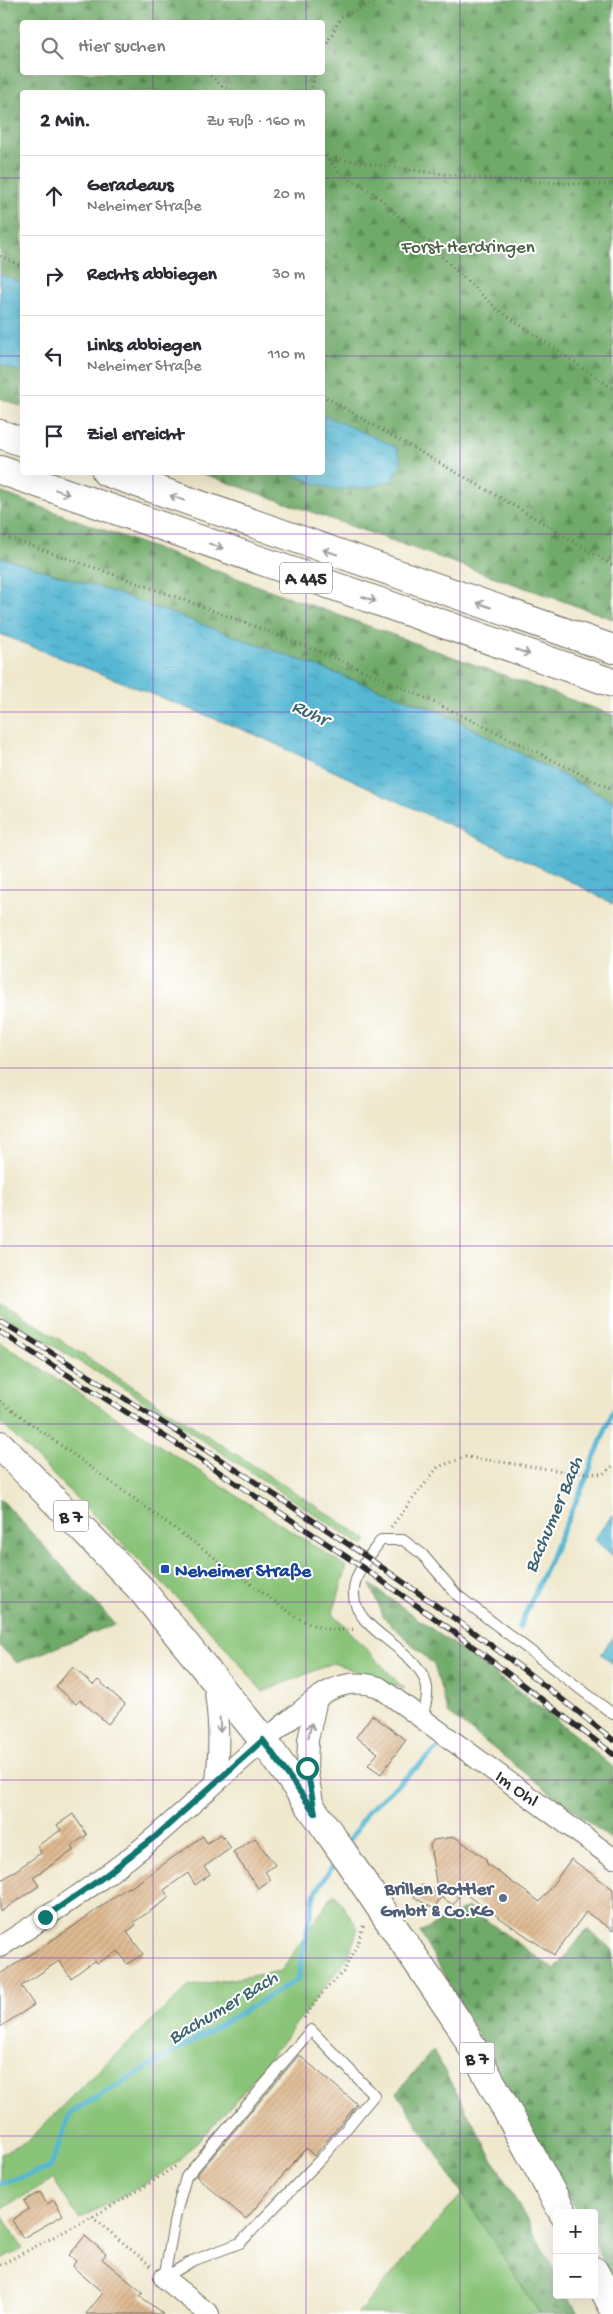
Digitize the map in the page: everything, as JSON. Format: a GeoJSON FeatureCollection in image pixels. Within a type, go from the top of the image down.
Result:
{"type":"FeatureCollection","features":[{"type":"Feature","properties":{"kind":"main road"},"geometry":{"type":"LineString","coordinates":[[0,434],[20,441]]}},
{"type":"Feature","properties":{"kind":"main road","name":"A 445"},"geometry":{"type":"LineString","coordinates":[[0,470],[613,683]]}},
{"type":"Feature","properties":{"kind":"main road","name":"A 445"},"geometry":{"type":"LineString","coordinates":[[115,475],[613,649]]}},
{"type":"Feature","properties":{"kind":"main road","name":"B 7"},"geometry":{"type":"LineString","coordinates":[[0,1445],[140,1588],[263,1740],[460,2025],[561,2209]]}},
{"type":"Feature","properties":{"kind":"main road"},"geometry":{"type":"LineString","coordinates":[[598,2279],[613,2307]]}},
{"type":"Feature","properties":{"kind":"street"},"geometry":{"type":"LineString","coordinates":[[212,1677],[219,1714],[220,1743],[216,1781]]}},
{"type":"Feature","properties":{"kind":"street"},"geometry":{"type":"LineString","coordinates":[[0,1947],[102,1878],[156,1836],[263,1740],[334,1688],[366,1683],[379,1687],[422,1717]]}},
{"type":"Feature","properties":{"kind":"street"},"geometry":{"type":"LineString","coordinates":[[315,1813],[307,1768],[308,1740],[317,1699]]}},
{"type":"Feature","properties":{"kind":"street","name":"Im Ohl"},"geometry":{"type":"LineString","coordinates":[[422,1717],[613,1858]]}},
{"type":"Feature","properties":{"kind":"street"},"geometry":{"type":"LineString","coordinates":[[164,2278],[209,2314]]}},
{"type":"Feature","properties":{"kind":"lane"},"geometry":{"type":"LineString","coordinates":[[422,1717],[427,1688],[422,1674],[404,1653],[372,1627],[359,1613],[355,1602],[354,1589],[362,1567],[381,1540],[403,1540],[422,1554],[457,1595],[613,1714]]}},
{"type":"Feature","properties":{"kind":"lane"},"geometry":{"type":"LineString","coordinates":[[311,2030],[374,2095],[322,2158],[240,2243],[192,2261],[164,2278],[176,2213],[186,2177],[311,2030]]}},
{"type":"Feature","properties":{"kind":"path"},"geometry":{"type":"LineString","coordinates":[[325,47],[341,18],[379,0]]}},
{"type":"Feature","properties":{"kind":"path"},"geometry":{"type":"LineString","coordinates":[[210,75],[223,88],[228,90]]}},
{"type":"Feature","properties":{"kind":"path"},"geometry":{"type":"LineString","coordinates":[[311,90],[314,75]]}},
{"type":"Feature","properties":{"kind":"path"},"geometry":{"type":"LineString","coordinates":[[325,154],[390,169],[565,184],[613,184]]}},
{"type":"Feature","properties":{"kind":"path"},"geometry":{"type":"LineString","coordinates":[[325,155],[341,174],[374,193],[496,308],[613,389]]}},
{"type":"Feature","properties":{"kind":"path"},"geometry":{"type":"LineString","coordinates":[[0,256],[20,265]]}},
{"type":"Feature","properties":{"kind":"path"},"geometry":{"type":"LineString","coordinates":[[325,397],[391,436],[501,496],[613,566]]}},
{"type":"Feature","properties":{"kind":"path"},"geometry":{"type":"LineString","coordinates":[[0,535],[175,596],[331,656],[408,690],[613,790]]}},
{"type":"Feature","properties":{"kind":"path"},"geometry":{"type":"LineString","coordinates":[[0,1401],[296,1617],[314,1627],[336,1632],[372,1627]]}},
{"type":"Feature","properties":{"kind":"path"},"geometry":{"type":"LineString","coordinates":[[381,1540],[438,1466],[466,1457],[569,1472],[603,1474],[613,1466]]}},
{"type":"Feature","properties":{"kind":"path"},"geometry":{"type":"LineString","coordinates":[[300,2022],[324,1991],[343,1972],[358,1943],[372,1896]]}},
{"type":"Feature","properties":{"kind":"path"},"geometry":{"type":"LineString","coordinates":[[0,2265],[142,2189],[182,2162]]}},
{"type":"Feature","properties":{"kind":"path"},"geometry":{"type":"LineString","coordinates":[[92,2217],[164,2278]]}},
{"type":"Feature","properties":{"kind":"green space","name":"Forst Herdringen"},"geometry":{"type":"Polygon","coordinates":[[[0,0],[613,0],[613,619],[207,475],[325,475],[325,90],[20,90],[20,406],[0,398],[0,0]]]}},
{"type":"Feature","properties":{"kind":"green space"},"geometry":{"type":"Polygon","coordinates":[[[0,492],[613,715],[613,801],[436,710],[116,593],[0,557],[0,492]]]}},
{"type":"Feature","properties":{"kind":"green space"},"geometry":{"type":"Polygon","coordinates":[[[0,1302],[368,1540],[363,1546],[128,1391],[0,1314],[0,1302]]]}},
{"type":"Feature","properties":{"kind":"green space"},"geometry":{"type":"Polygon","coordinates":[[[0,1342],[347,1567],[333,1613],[404,1689],[333,1663],[263,1692],[220,1641],[0,1422],[0,1342]]]}},
{"type":"Feature","properties":{"kind":"green space"},"geometry":{"type":"Polygon","coordinates":[[[0,1498],[115,1624],[17,1663],[0,1646],[0,1498]]]}},
{"type":"Feature","properties":{"kind":"green space"},"geometry":{"type":"Polygon","coordinates":[[[370,1584],[548,1713],[613,1767],[613,1841],[448,1713],[434,1665],[384,1618],[370,1584]]]}},
{"type":"Feature","properties":{"kind":"green space"},"geometry":{"type":"Polygon","coordinates":[[[334,1893],[358,1928],[348,1957],[237,2100],[179,2161],[147,2183],[79,2219],[53,2179],[0,2210],[0,2154],[29,2140],[83,2085],[189,1986],[281,1971],[334,1893]]]}},
{"type":"Feature","properties":{"kind":"green space"},"geometry":{"type":"Polygon","coordinates":[[[468,1907],[555,1970],[587,1929],[613,1950],[613,2278],[598,2251],[598,2209],[575,2209],[420,1932],[468,1907]]]}},
{"type":"Feature","properties":{"kind":"green space"},"geometry":{"type":"Polygon","coordinates":[[[433,2050],[553,2268],[553,2299],[570,2299],[578,2314],[540,2314],[397,2093],[433,2050]]]}},
{"type":"Feature","properties":{"kind":"green space"},"geometry":{"type":"Polygon","coordinates":[[[463,2193],[540,2314],[357,2314],[463,2193]]]}},
{"type":"Feature","properties":{"kind":"green space"},"geometry":{"type":"Polygon","coordinates":[[[0,2212],[23,2249],[0,2261],[0,2212]]]}},
{"type":"Feature","properties":{"kind":"water"},"geometry":{"type":"Polygon","coordinates":[[[0,274],[20,282],[20,372],[0,364],[0,274]]]}},
{"type":"Feature","properties":{"kind":"water"},"geometry":{"type":"Polygon","coordinates":[[[325,416],[396,447],[402,462],[393,480],[370,487],[335,490],[293,475],[325,475],[325,416]]]}},
{"type":"Feature","properties":{"kind":"water","name":"Ruhr"},"geometry":{"type":"Polygon","coordinates":[[[0,557],[116,593],[436,710],[613,801],[613,904],[576,884],[256,735],[0,634],[0,557]]]}},
{"type":"Feature","properties":{"kind":"water"},"geometry":{"type":"Polygon","coordinates":[[[613,1514],[613,1556],[594,1539],[613,1514]]]}},
{"type":"Feature","properties":{"kind":"water"},"geometry":{"type":"Polygon","coordinates":[[[613,1637],[613,1664],[601,1654],[613,1637]]]}},
{"type":"Feature","properties":{"kind":"building"},"geometry":{"type":"Polygon","coordinates":[[[73,1667],[93,1685],[98,1680],[125,1704],[108,1724],[80,1700],[76,1704],[56,1686],[73,1667]]]}},
{"type":"Feature","properties":{"kind":"building"},"geometry":{"type":"Polygon","coordinates":[[[372,1715],[406,1740],[381,1774],[368,1765],[378,1753],[356,1737],[372,1715]]]}},
{"type":"Feature","properties":{"kind":"building"},"geometry":{"type":"Polygon","coordinates":[[[73,1814],[87,1835],[72,1845],[74,1850],[33,1877],[39,1886],[0,1912],[0,1881],[41,1853],[37,1846],[61,1830],[57,1825],[73,1814]]]}},
{"type":"Feature","properties":{"kind":"building"},"geometry":{"type":"Polygon","coordinates":[[[221,1834],[231,1848],[204,1867],[210,1874],[195,1885],[188,1873],[164,1890],[169,1898],[134,1922],[136,1925],[127,1932],[143,1954],[127,1964],[118,1951],[97,1963],[95,1960],[71,1978],[59,1961],[21,1986],[34,2005],[0,2027],[0,1974],[74,1926],[128,1887],[130,1888],[203,1836],[207,1843],[221,1834]]]}},
{"type":"Feature","properties":{"kind":"building","name":"Brillen Rottler GmbH & Co.KG"},"geometry":{"type":"Polygon","coordinates":[[[455,1837],[486,1859],[487,1864],[540,1902],[571,1859],[613,1889],[613,1931],[586,1912],[554,1955],[462,1892],[453,1905],[441,1897],[434,1909],[414,1897],[422,1885],[441,1896],[438,1894],[430,1845],[433,1840],[455,1837]]]}},
{"type":"Feature","properties":{"kind":"building"},"geometry":{"type":"Polygon","coordinates":[[[255,1838],[275,1865],[265,1872],[271,1880],[258,1888],[233,1852],[255,1838]]]}},
{"type":"Feature","properties":{"kind":"building"},"geometry":{"type":"Polygon","coordinates":[[[299,2055],[357,2104],[314,2156],[306,2148],[246,2219],[196,2176],[299,2055]]]}},
{"type":"Feature","properties":{"kind":"building"},"geometry":{"type":"Polygon","coordinates":[[[40,2192],[47,2204],[54,2200],[63,2215],[23,2238],[12,2220],[29,2209],[24,2201],[40,2192]]]}},
{"type":"Feature","properties":{"kind":"building"},"geometry":{"type":"Polygon","coordinates":[[[85,2236],[106,2254],[102,2259],[143,2293],[140,2296],[163,2314],[86,2314],[103,2293],[72,2266],[76,2261],[69,2255],[85,2236]]]}},
{"type":"Feature","properties":{"kind":"waterway","name":"Bachumer Bach"},"geometry":{"type":"LineString","coordinates":[[519,1628],[583,1486],[613,1411]]}},
{"type":"Feature","properties":{"kind":"waterway","name":"Bachumer Bach"},"geometry":{"type":"LineString","coordinates":[[348,1843],[368,1811],[436,1750]]}},
{"type":"Feature","properties":{"kind":"waterway","name":"Bachumer Bach"},"geometry":{"type":"LineString","coordinates":[[0,2184],[50,2168],[70,2113],[298,1979],[314,1895],[337,1859]]}},
{"type":"Feature","properties":{"kind":"railway"},"geometry":{"type":"LineString","coordinates":[[0,1321],[187,1438],[342,1540],[480,1637],[613,1740]]}},
{"type":"Feature","properties":{"kind":"railway"},"geometry":{"type":"LineString","coordinates":[[0,1332],[186,1450],[362,1567],[450,1629],[613,1754]]}},
{"type":"Feature","properties":{"kind":"place","name":"Neheimer Straße"},"geometry":{"type":"Point","coordinates":[165,1569]}},
{"type":"Feature","properties":{"kind":"place","name":"Brillen Rottler GmbH & Co.KG"},"geometry":{"type":"Point","coordinates":[503,1898]}},
{"type":"Feature","properties":{"kind":"route"},"geometry":{"type":"LineString","coordinates":[[45,1917],[102,1878],[156,1836],[263,1740],[315,1813],[307,1768]]}}]}
